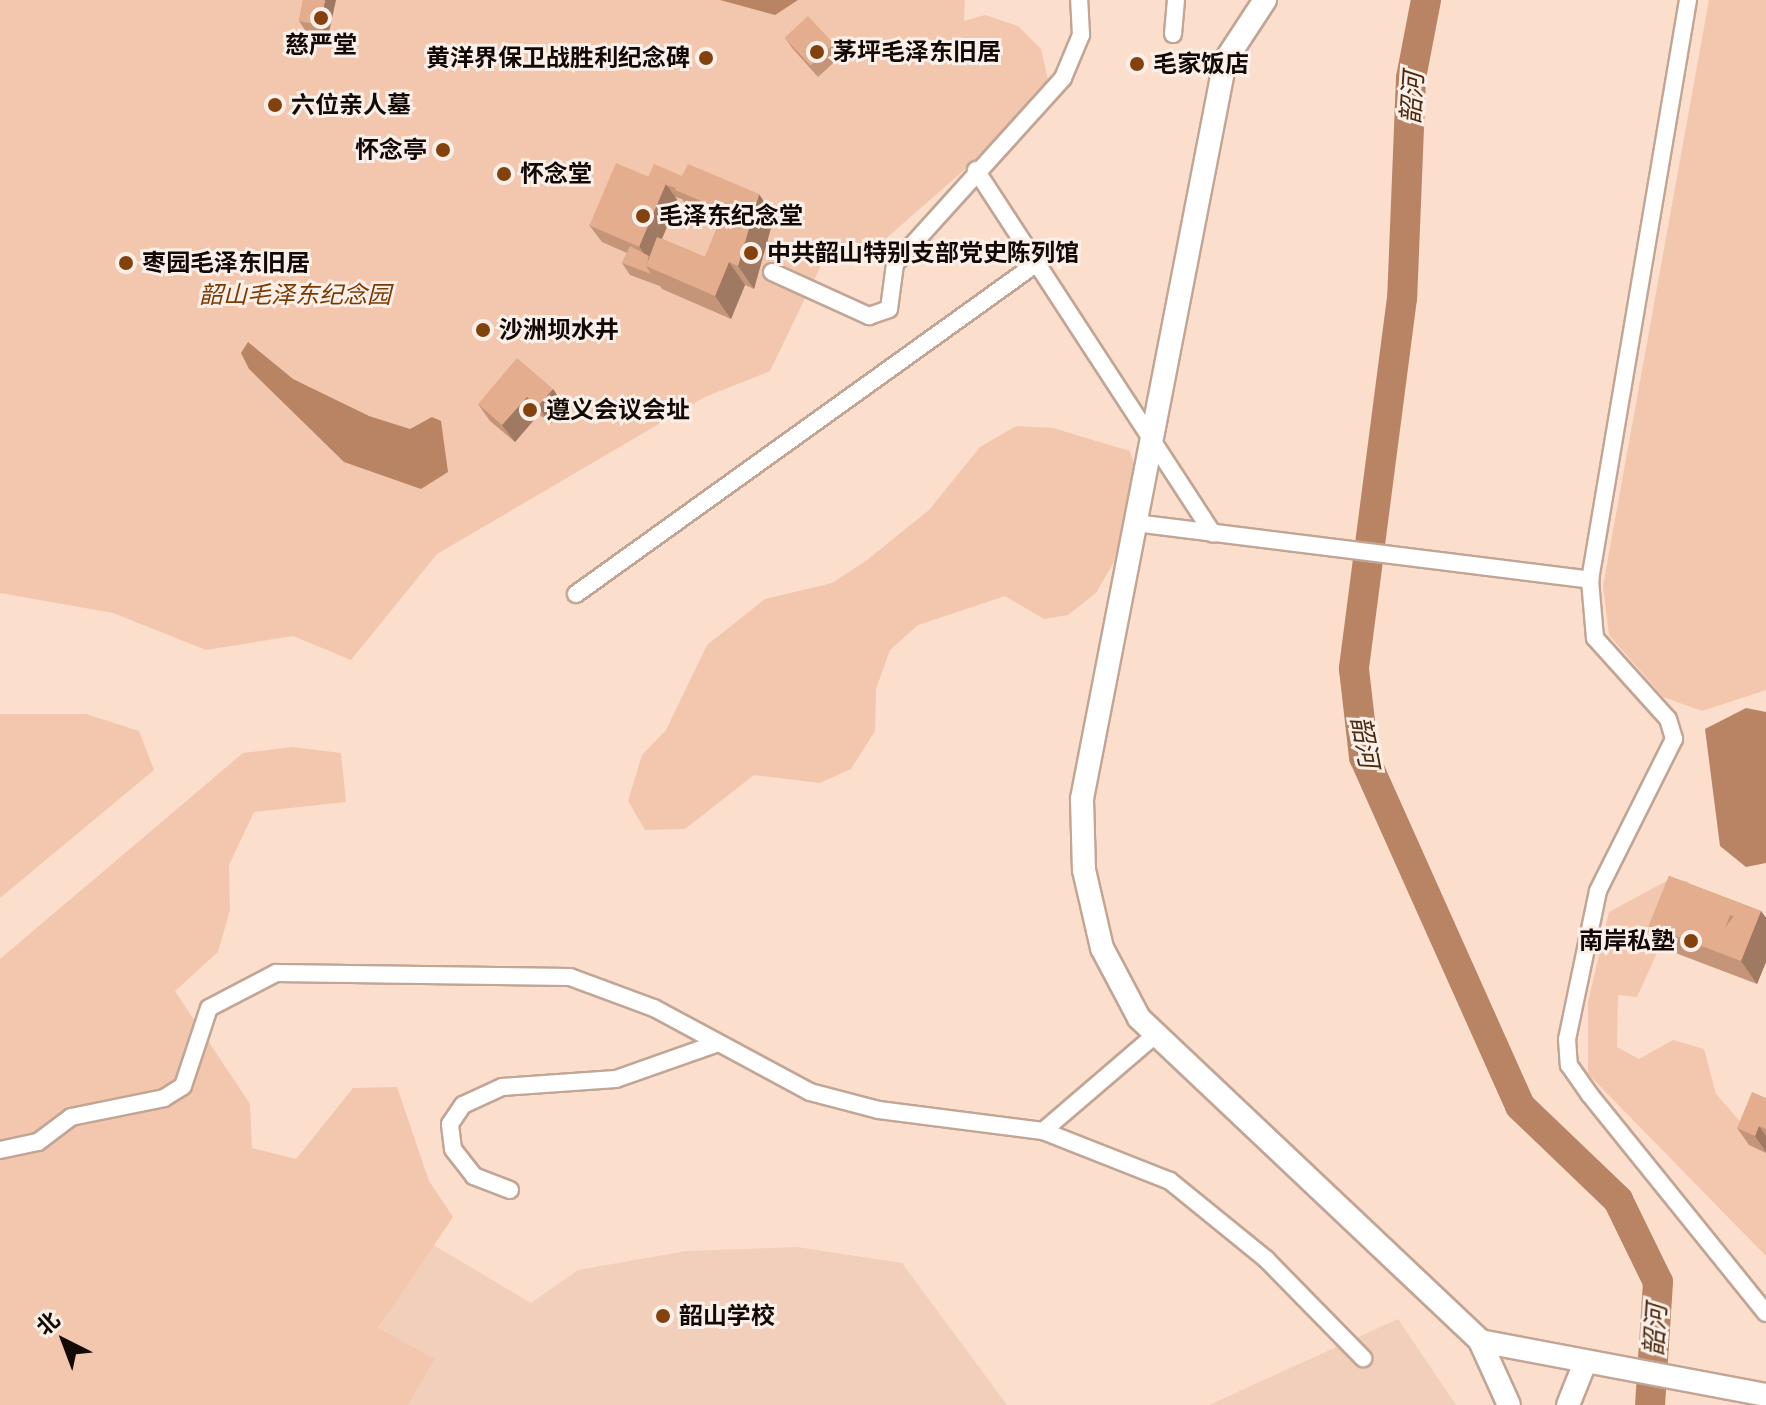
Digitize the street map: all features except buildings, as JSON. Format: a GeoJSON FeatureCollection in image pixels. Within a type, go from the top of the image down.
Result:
{"type":"FeatureCollection","features":[{"type":"Feature","properties":{"kind":"main road"},"geometry":{"type":"LineString","coordinates":[[1265,0],[1225,61],[1148,438],[1135,523],[1082,799],[1082,844],[1102,948],[1139,1018],[1480,1341],[1509,1405]]}},
{"type":"Feature","properties":{"kind":"main road"},"geometry":{"type":"LineString","coordinates":[[1480,1341],[1584,1365],[1766,1395]]}},
{"type":"Feature","properties":{"kind":"main road"},"geometry":{"type":"LineString","coordinates":[[1568,1405],[1584,1365]]}},
{"type":"Feature","properties":{"kind":"street"},"geometry":{"type":"LineString","coordinates":[[772,272],[869,316],[889,309],[895,264],[976,170],[1063,78],[1081,35],[1079,0]]}},
{"type":"Feature","properties":{"kind":"street"},"geometry":{"type":"LineString","coordinates":[[1173,34],[1176,0]]}},
{"type":"Feature","properties":{"kind":"street"},"geometry":{"type":"LineString","coordinates":[[1688,0],[1590,580],[1595,638],[1668,719],[1674,739],[1598,891],[1575,993],[1569,1065],[1766,1313]]}},
{"type":"Feature","properties":{"kind":"street"},"geometry":{"type":"LineString","coordinates":[[976,170],[1213,534]]}},
{"type":"Feature","properties":{"kind":"street"},"geometry":{"type":"LineString","coordinates":[[576,594],[1037,263]]}},
{"type":"Feature","properties":{"kind":"street"},"geometry":{"type":"LineString","coordinates":[[1135,523],[1396,560],[1590,580]]}},
{"type":"Feature","properties":{"kind":"street"},"geometry":{"type":"LineString","coordinates":[[0,1150],[38,1142],[71,1117],[164,1098],[183,1086],[209,1008],[276,973],[570,977],[654,1008],[810,1092],[879,1110],[1043,1131],[1170,1181],[1266,1259],[1363,1358]]}},
{"type":"Feature","properties":{"kind":"street"},"geometry":{"type":"LineString","coordinates":[[1043,1131],[1156,1034]]}},
{"type":"Feature","properties":{"kind":"street"},"geometry":{"type":"LineString","coordinates":[[510,1190],[474,1176],[453,1149],[450,1124],[463,1105],[502,1087],[616,1079],[718,1043]]}},
{"type":"Feature","properties":{"kind":"shaded area"},"geometry":{"type":"Polygon","coordinates":[[[720,0],[798,0],[775,15],[720,0]]]}},
{"type":"Feature","properties":{"kind":"shaded area"},"geometry":{"type":"Polygon","coordinates":[[[248,342],[293,379],[369,416],[410,429],[432,417],[441,421],[448,472],[421,489],[344,462],[249,369],[241,353],[248,342]]]}},
{"type":"Feature","properties":{"kind":"shaded area"},"geometry":{"type":"Polygon","coordinates":[[[1746,708],[1766,712],[1766,863],[1746,867],[1720,846],[1705,729],[1746,708]]]}},
{"type":"Feature","properties":{"kind":"shaded area","name":"韶山学校"},"geometry":{"type":"Polygon","coordinates":[[[432,1244],[531,1303],[578,1270],[686,1251],[797,1247],[902,1263],[1007,1405],[408,1405],[435,1359],[378,1329],[432,1244]]]}},
{"type":"Feature","properties":{"kind":"shaded area"},"geometry":{"type":"Polygon","coordinates":[[[1398,1319],[1456,1405],[1209,1405],[1398,1319]]]}},
{"type":"Feature","properties":{"kind":"green space","name":"韶山毛泽东纪念园"},"geometry":{"type":"Polygon","coordinates":[[[0,0],[965,0],[964,21],[985,15],[1018,26],[1041,49],[1048,80],[987,150],[874,249],[826,255],[770,371],[705,397],[437,554],[351,660],[293,636],[206,650],[113,613],[0,593],[0,0]]]}},
{"type":"Feature","properties":{"kind":"green space"},"geometry":{"type":"Polygon","coordinates":[[[1709,0],[1766,0],[1766,690],[1702,711],[1663,697],[1609,635],[1603,586],[1709,0]]]}},
{"type":"Feature","properties":{"kind":"green space"},"geometry":{"type":"Polygon","coordinates":[[[1016,426],[1053,428],[1130,451],[1135,467],[1114,562],[1096,593],[1068,615],[1044,619],[1005,596],[918,625],[890,650],[876,689],[875,731],[851,769],[820,783],[754,775],[685,829],[645,830],[628,801],[642,755],[666,730],[707,645],[765,599],[832,583],[867,560],[929,510],[980,447],[1016,426]]]}},
{"type":"Feature","properties":{"kind":"green space"},"geometry":{"type":"Polygon","coordinates":[[[0,714],[86,714],[139,731],[154,770],[0,898],[0,714]]]}},
{"type":"Feature","properties":{"kind":"green space"},"geometry":{"type":"Polygon","coordinates":[[[292,747],[341,753],[346,802],[254,812],[229,865],[230,910],[218,952],[175,991],[250,1104],[252,1148],[296,1159],[353,1088],[397,1087],[429,1181],[453,1217],[378,1328],[435,1359],[408,1405],[0,1405],[0,959],[243,753],[292,747]]]}},
{"type":"Feature","properties":{"kind":"green space"},"geometry":{"type":"Polygon","coordinates":[[[1672,878],[1689,882],[1637,997],[1618,995],[1617,1047],[1639,1059],[1673,1040],[1704,1049],[1716,1094],[1766,1151],[1766,1256],[1588,1074],[1588,1002],[1609,912],[1672,878]]]}},
{"type":"Feature","properties":{"kind":"waterway","name":"韶河"},"geometry":{"type":"LineString","coordinates":[[1426,0],[1411,78],[1402,298],[1354,669],[1364,757],[1520,1106],[1618,1200],[1658,1282],[1650,1405]]}},
{"type":"Feature","properties":{"kind":"place","name":"慈严堂"},"geometry":{"type":"Point","coordinates":[321,18]}},
{"type":"Feature","properties":{"kind":"place","name":"茅坪毛泽东旧居"},"geometry":{"type":"Point","coordinates":[817,52]}},
{"type":"Feature","properties":{"kind":"place","name":"黄洋界保卫战胜利纪念碑"},"geometry":{"type":"Point","coordinates":[706,58]}},
{"type":"Feature","properties":{"kind":"place","name":"毛家饭店"},"geometry":{"type":"Point","coordinates":[1137,64]}},
{"type":"Feature","properties":{"kind":"place","name":"六位亲人墓"},"geometry":{"type":"Point","coordinates":[275,105]}},
{"type":"Feature","properties":{"kind":"place","name":"怀念亭"},"geometry":{"type":"Point","coordinates":[443,150]}},
{"type":"Feature","properties":{"kind":"place","name":"怀念堂"},"geometry":{"type":"Point","coordinates":[504,174]}},
{"type":"Feature","properties":{"kind":"place","name":"毛泽东纪念堂"},"geometry":{"type":"Point","coordinates":[643,216]}},
{"type":"Feature","properties":{"kind":"place","name":"中共韶山特别支部党史陈列馆"},"geometry":{"type":"Point","coordinates":[751,253]}},
{"type":"Feature","properties":{"kind":"place","name":"枣园毛泽东旧居"},"geometry":{"type":"Point","coordinates":[126,263]}},
{"type":"Feature","properties":{"kind":"place","name":"沙洲坝水井"},"geometry":{"type":"Point","coordinates":[483,330]}},
{"type":"Feature","properties":{"kind":"place","name":"遵义会议会址"},"geometry":{"type":"Point","coordinates":[530,410]}},
{"type":"Feature","properties":{"kind":"place","name":"南岸私塾"},"geometry":{"type":"Point","coordinates":[1691,941]}},
{"type":"Feature","properties":{"kind":"place","name":"韶山学校"},"geometry":{"type":"Point","coordinates":[663,1316]}}]}
